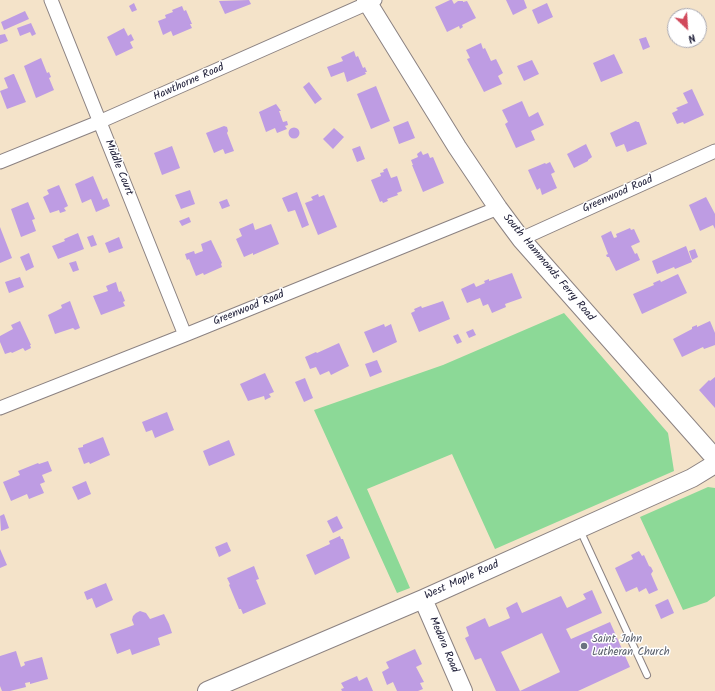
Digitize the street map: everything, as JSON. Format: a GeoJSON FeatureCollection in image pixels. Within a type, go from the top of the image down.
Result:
{"type":"FeatureCollection","features":[{"type":"Feature","properties":{"kind":"street","name":"Middle Court"},"geometry":{"type":"LineString","coordinates":[[51,0],[185,335]]}},
{"type":"Feature","properties":{"kind":"street","name":"Hawthorne Road"},"geometry":{"type":"LineString","coordinates":[[0,162],[99,122],[370,1]]}},
{"type":"Feature","properties":{"kind":"street","name":"South Hammonds Ferry Road"},"geometry":{"type":"LineString","coordinates":[[370,1],[457,147],[521,239],[715,458]]}},
{"type":"Feature","properties":{"kind":"street","name":"Greenwood Road"},"geometry":{"type":"LineString","coordinates":[[521,239],[715,151]]}},
{"type":"Feature","properties":{"kind":"street","name":"Greenwood Road"},"geometry":{"type":"LineString","coordinates":[[0,408],[185,335],[498,208]]}},
{"type":"Feature","properties":{"kind":"street","name":"West Maple Road"},"geometry":{"type":"LineString","coordinates":[[207,691],[579,529],[692,478],[715,464]]}},
{"type":"Feature","properties":{"kind":"street","name":"Medora Road"},"geometry":{"type":"LineString","coordinates":[[423,598],[463,691]]}},
{"type":"Feature","properties":{"kind":"lane"},"geometry":{"type":"LineString","coordinates":[[579,529],[647,675]]}},
{"type":"Feature","properties":{"kind":"green space"},"geometry":{"type":"Polygon","coordinates":[[[564,313],[668,433],[674,471],[495,549],[452,454],[367,489],[410,588],[397,593],[314,410],[443,365],[564,313]]]}},
{"type":"Feature","properties":{"kind":"green space"},"geometry":{"type":"Polygon","coordinates":[[[708,487],[715,488],[715,596],[707,602],[683,610],[640,517],[708,487]]]}},
{"type":"Feature","properties":{"kind":"building"},"geometry":{"type":"Polygon","coordinates":[[[249,0],[251,4],[225,14],[219,1],[249,0]]]}},
{"type":"Feature","properties":{"kind":"building"},"geometry":{"type":"Polygon","coordinates":[[[452,0],[454,4],[458,1],[467,1],[476,18],[462,25],[463,27],[460,29],[459,26],[447,32],[435,7],[452,0]]]}},
{"type":"Feature","properties":{"kind":"building"},"geometry":{"type":"Polygon","coordinates":[[[506,0],[524,0],[527,8],[513,15],[506,0]]]}},
{"type":"Feature","properties":{"kind":"building"},"geometry":{"type":"Polygon","coordinates":[[[134,3],[137,10],[132,12],[129,6],[134,3]]]}},
{"type":"Feature","properties":{"kind":"building"},"geometry":{"type":"Polygon","coordinates":[[[547,3],[553,17],[538,24],[532,10],[547,3]]]}},
{"type":"Feature","properties":{"kind":"building"},"geometry":{"type":"Polygon","coordinates":[[[182,6],[184,11],[186,10],[192,24],[190,24],[192,28],[173,36],[171,31],[163,35],[158,21],[166,18],[165,15],[173,12],[172,10],[182,6]]]}},
{"type":"Feature","properties":{"kind":"building"},"geometry":{"type":"Polygon","coordinates":[[[25,11],[29,19],[4,30],[1,22],[25,11]]]}},
{"type":"Feature","properties":{"kind":"building"},"geometry":{"type":"Polygon","coordinates":[[[31,23],[36,34],[32,36],[30,32],[20,36],[17,28],[31,23]]]}},
{"type":"Feature","properties":{"kind":"building"},"geometry":{"type":"Polygon","coordinates":[[[124,28],[128,36],[131,34],[134,40],[130,42],[133,48],[116,56],[107,37],[124,28]]]}},
{"type":"Feature","properties":{"kind":"building"},"geometry":{"type":"Polygon","coordinates":[[[5,34],[8,41],[0,44],[0,35],[5,34]]]}},
{"type":"Feature","properties":{"kind":"building"},"geometry":{"type":"Polygon","coordinates":[[[646,37],[650,47],[643,50],[639,39],[646,37]]]}},
{"type":"Feature","properties":{"kind":"building"},"geometry":{"type":"Polygon","coordinates":[[[481,43],[491,61],[496,59],[503,73],[498,76],[502,84],[484,92],[467,59],[470,58],[466,50],[481,43]]]}},
{"type":"Feature","properties":{"kind":"building"},"geometry":{"type":"Polygon","coordinates":[[[354,51],[363,68],[365,67],[367,72],[365,72],[366,74],[347,82],[344,72],[331,77],[327,67],[343,61],[341,57],[354,51]]]}},
{"type":"Feature","properties":{"kind":"building"},"geometry":{"type":"Polygon","coordinates":[[[614,54],[623,73],[601,82],[593,63],[614,54]]]}},
{"type":"Feature","properties":{"kind":"building"},"geometry":{"type":"Polygon","coordinates":[[[41,58],[47,73],[49,72],[51,77],[49,78],[54,90],[36,98],[24,66],[41,58]]]}},
{"type":"Feature","properties":{"kind":"building"},"geometry":{"type":"Polygon","coordinates":[[[532,60],[539,74],[524,81],[517,66],[532,60]]]}},
{"type":"Feature","properties":{"kind":"building"},"geometry":{"type":"Polygon","coordinates":[[[13,74],[26,102],[7,109],[0,91],[8,88],[4,78],[13,74]]]}},
{"type":"Feature","properties":{"kind":"building"},"geometry":{"type":"Polygon","coordinates":[[[309,82],[322,99],[315,104],[303,87],[309,82]]]}},
{"type":"Feature","properties":{"kind":"building"},"geometry":{"type":"Polygon","coordinates":[[[376,86],[390,121],[371,129],[357,94],[376,86]]]}},
{"type":"Feature","properties":{"kind":"building"},"geometry":{"type":"Polygon","coordinates":[[[692,89],[704,115],[684,124],[683,122],[677,124],[672,113],[678,110],[676,108],[688,103],[683,93],[692,89]]]}},
{"type":"Feature","properties":{"kind":"building"},"geometry":{"type":"Polygon","coordinates":[[[522,101],[529,117],[538,112],[544,125],[531,131],[535,140],[516,148],[505,124],[508,122],[502,110],[522,101]]]}},
{"type":"Feature","properties":{"kind":"building"},"geometry":{"type":"Polygon","coordinates":[[[276,104],[281,111],[279,111],[283,122],[287,121],[288,125],[285,126],[287,129],[277,133],[275,128],[266,132],[259,112],[276,104]]]}},
{"type":"Feature","properties":{"kind":"building"},"geometry":{"type":"Polygon","coordinates":[[[408,121],[415,138],[399,144],[393,127],[408,121]]]}},
{"type":"Feature","properties":{"kind":"building"},"geometry":{"type":"Polygon","coordinates":[[[636,121],[639,122],[647,144],[627,152],[624,144],[616,147],[610,133],[636,121]]]}},
{"type":"Feature","properties":{"kind":"building"},"geometry":{"type":"Polygon","coordinates":[[[224,126],[227,127],[227,133],[234,151],[225,154],[223,149],[214,153],[206,133],[224,126]]]}},
{"type":"Feature","properties":{"kind":"building"},"geometry":{"type":"Polygon","coordinates":[[[292,128],[296,128],[298,129],[298,137],[292,138],[289,135],[289,131],[292,128]]]}},
{"type":"Feature","properties":{"kind":"building"},"geometry":{"type":"Polygon","coordinates":[[[334,128],[344,137],[333,149],[323,139],[334,128]]]}},
{"type":"Feature","properties":{"kind":"building"},"geometry":{"type":"Polygon","coordinates":[[[586,144],[592,157],[588,161],[574,168],[567,154],[586,144]]]}},
{"type":"Feature","properties":{"kind":"building"},"geometry":{"type":"Polygon","coordinates":[[[172,146],[180,168],[162,175],[154,153],[172,146]]]}},
{"type":"Feature","properties":{"kind":"building"},"geometry":{"type":"Polygon","coordinates":[[[360,146],[365,159],[357,162],[352,149],[360,146]]]}},
{"type":"Feature","properties":{"kind":"building"},"geometry":{"type":"Polygon","coordinates":[[[421,151],[423,155],[428,153],[430,158],[433,157],[444,183],[423,192],[411,160],[418,157],[417,154],[421,151]]]}},
{"type":"Feature","properties":{"kind":"building"},"geometry":{"type":"Polygon","coordinates":[[[550,162],[555,172],[551,174],[557,188],[542,195],[540,188],[537,190],[528,170],[550,162]]]}},
{"type":"Feature","properties":{"kind":"building"},"geometry":{"type":"Polygon","coordinates":[[[387,168],[391,178],[397,176],[402,191],[397,193],[398,195],[387,199],[388,201],[383,203],[382,201],[380,202],[371,180],[381,176],[380,173],[384,172],[383,170],[387,168]]]}},
{"type":"Feature","properties":{"kind":"building"},"geometry":{"type":"Polygon","coordinates":[[[93,176],[103,200],[107,198],[110,206],[96,212],[91,199],[82,203],[75,184],[93,176]]]}},
{"type":"Feature","properties":{"kind":"building"},"geometry":{"type":"Polygon","coordinates":[[[59,185],[68,206],[64,208],[66,211],[60,213],[59,210],[50,213],[43,197],[49,194],[47,190],[59,185]]]}},
{"type":"Feature","properties":{"kind":"building"},"geometry":{"type":"Polygon","coordinates":[[[190,190],[195,204],[181,209],[175,195],[190,190]]]}},
{"type":"Feature","properties":{"kind":"building"},"geometry":{"type":"Polygon","coordinates":[[[297,192],[309,225],[302,228],[295,210],[288,212],[282,198],[297,192]]]}},
{"type":"Feature","properties":{"kind":"building"},"geometry":{"type":"Polygon","coordinates":[[[318,194],[319,197],[324,195],[337,227],[318,235],[305,203],[313,200],[311,197],[318,194]]]}},
{"type":"Feature","properties":{"kind":"building"},"geometry":{"type":"Polygon","coordinates":[[[706,197],[715,214],[715,229],[713,225],[700,231],[689,205],[706,197]]]}},
{"type":"Feature","properties":{"kind":"building"},"geometry":{"type":"Polygon","coordinates":[[[227,199],[230,206],[222,209],[219,202],[227,199]]]}},
{"type":"Feature","properties":{"kind":"building"},"geometry":{"type":"Polygon","coordinates":[[[28,202],[35,219],[32,220],[36,231],[21,237],[11,209],[28,202]]]}},
{"type":"Feature","properties":{"kind":"building"},"geometry":{"type":"Polygon","coordinates":[[[189,217],[191,222],[182,226],[179,221],[189,217]]]}},
{"type":"Feature","properties":{"kind":"building"},"geometry":{"type":"Polygon","coordinates":[[[253,223],[255,230],[271,224],[279,244],[253,255],[253,253],[244,257],[236,239],[242,236],[239,229],[253,223]]]}},
{"type":"Feature","properties":{"kind":"building"},"geometry":{"type":"Polygon","coordinates":[[[0,227],[12,258],[0,263],[0,227]]]}},
{"type":"Feature","properties":{"kind":"building"},"geometry":{"type":"Polygon","coordinates":[[[630,228],[631,230],[634,229],[640,242],[631,246],[635,254],[637,253],[640,260],[616,271],[609,257],[606,255],[608,254],[601,236],[611,231],[614,238],[617,237],[616,234],[630,228]]]}},
{"type":"Feature","properties":{"kind":"building"},"geometry":{"type":"Polygon","coordinates":[[[78,233],[84,249],[58,259],[52,246],[65,241],[64,239],[78,233]]]}},
{"type":"Feature","properties":{"kind":"building"},"geometry":{"type":"Polygon","coordinates":[[[93,235],[97,245],[91,247],[87,237],[93,235]]]}},
{"type":"Feature","properties":{"kind":"building"},"geometry":{"type":"Polygon","coordinates":[[[119,237],[123,248],[109,253],[105,243],[119,237]]]}},
{"type":"Feature","properties":{"kind":"building"},"geometry":{"type":"Polygon","coordinates":[[[211,240],[222,263],[222,267],[204,275],[203,273],[196,276],[189,259],[187,260],[185,254],[194,251],[195,254],[203,251],[201,244],[211,240]]]}},
{"type":"Feature","properties":{"kind":"building"},"geometry":{"type":"Polygon","coordinates":[[[686,246],[692,262],[657,274],[652,261],[686,246]]]}},
{"type":"Feature","properties":{"kind":"building"},"geometry":{"type":"Polygon","coordinates":[[[695,249],[698,257],[692,260],[689,251],[695,249]]]}},
{"type":"Feature","properties":{"kind":"building"},"geometry":{"type":"Polygon","coordinates":[[[29,253],[34,267],[26,271],[20,257],[29,253]]]}},
{"type":"Feature","properties":{"kind":"building"},"geometry":{"type":"Polygon","coordinates":[[[76,261],[79,270],[73,272],[69,263],[76,261]]]}},
{"type":"Feature","properties":{"kind":"building"},"geometry":{"type":"Polygon","coordinates":[[[512,273],[522,298],[505,304],[506,307],[492,313],[488,304],[483,306],[480,298],[467,303],[461,289],[474,283],[476,287],[485,283],[484,281],[489,279],[489,281],[512,273]]]}},
{"type":"Feature","properties":{"kind":"building"},"geometry":{"type":"Polygon","coordinates":[[[678,274],[687,293],[642,314],[633,294],[654,285],[653,283],[660,280],[661,282],[678,274]]]}},
{"type":"Feature","properties":{"kind":"building"},"geometry":{"type":"Polygon","coordinates":[[[20,277],[24,287],[9,293],[5,282],[20,277]]]}},
{"type":"Feature","properties":{"kind":"building"},"geometry":{"type":"Polygon","coordinates":[[[116,282],[119,292],[121,291],[125,301],[123,302],[125,306],[101,315],[93,296],[108,291],[106,286],[116,282]]]}},
{"type":"Feature","properties":{"kind":"building"},"geometry":{"type":"Polygon","coordinates":[[[70,301],[80,328],[75,330],[73,328],[55,334],[48,315],[62,308],[61,305],[70,301]]]}},
{"type":"Feature","properties":{"kind":"building"},"geometry":{"type":"Polygon","coordinates":[[[443,301],[450,319],[419,332],[411,313],[415,311],[414,309],[443,301]]]}},
{"type":"Feature","properties":{"kind":"building"},"geometry":{"type":"Polygon","coordinates":[[[20,321],[31,348],[25,351],[23,348],[12,353],[5,354],[0,342],[0,336],[13,329],[11,325],[20,321]]]}},
{"type":"Feature","properties":{"kind":"building"},"geometry":{"type":"Polygon","coordinates":[[[710,321],[715,333],[715,345],[704,349],[703,347],[682,357],[673,339],[692,329],[692,327],[697,325],[697,327],[710,321]]]}},
{"type":"Feature","properties":{"kind":"building"},"geometry":{"type":"Polygon","coordinates":[[[384,324],[385,327],[391,324],[397,342],[373,353],[364,332],[384,324]]]}},
{"type":"Feature","properties":{"kind":"building"},"geometry":{"type":"Polygon","coordinates":[[[473,329],[476,335],[469,338],[466,332],[473,329]]]}},
{"type":"Feature","properties":{"kind":"building"},"geometry":{"type":"Polygon","coordinates":[[[458,334],[462,342],[457,344],[453,336],[458,334]]]}},
{"type":"Feature","properties":{"kind":"building"},"geometry":{"type":"Polygon","coordinates":[[[339,343],[349,366],[331,375],[329,371],[320,375],[316,367],[310,369],[305,357],[339,343]]]}},
{"type":"Feature","properties":{"kind":"building"},"geometry":{"type":"Polygon","coordinates":[[[377,360],[382,372],[370,377],[365,364],[377,360]]]}},
{"type":"Feature","properties":{"kind":"building"},"geometry":{"type":"Polygon","coordinates":[[[265,373],[274,392],[269,394],[271,397],[265,400],[264,396],[248,401],[240,384],[265,373]]]}},
{"type":"Feature","properties":{"kind":"building"},"geometry":{"type":"Polygon","coordinates":[[[715,377],[715,408],[699,390],[709,380],[710,381],[715,377]]]}},
{"type":"Feature","properties":{"kind":"building"},"geometry":{"type":"Polygon","coordinates":[[[305,378],[313,398],[304,402],[295,382],[305,378]]]}},
{"type":"Feature","properties":{"kind":"building"},"geometry":{"type":"Polygon","coordinates":[[[167,412],[174,430],[155,438],[152,430],[146,432],[142,422],[167,412]]]}},
{"type":"Feature","properties":{"kind":"building"},"geometry":{"type":"Polygon","coordinates":[[[103,437],[110,455],[90,464],[89,462],[84,464],[78,448],[103,437]]]}},
{"type":"Feature","properties":{"kind":"building"},"geometry":{"type":"Polygon","coordinates":[[[229,440],[235,455],[209,466],[203,451],[229,440]]]}},
{"type":"Feature","properties":{"kind":"building"},"geometry":{"type":"Polygon","coordinates":[[[48,461],[52,471],[42,475],[45,482],[40,484],[44,493],[29,499],[27,494],[11,501],[3,482],[20,475],[18,471],[38,463],[48,461]]]}},
{"type":"Feature","properties":{"kind":"building"},"geometry":{"type":"Polygon","coordinates":[[[86,481],[91,494],[78,500],[72,487],[86,481]]]}},
{"type":"Feature","properties":{"kind":"building"},"geometry":{"type":"Polygon","coordinates":[[[4,514],[9,528],[1,531],[0,516],[4,514]]]}},
{"type":"Feature","properties":{"kind":"building"},"geometry":{"type":"Polygon","coordinates":[[[337,516],[343,528],[333,533],[327,521],[337,516]]]}},
{"type":"Feature","properties":{"kind":"building"},"geometry":{"type":"Polygon","coordinates":[[[340,536],[341,539],[343,539],[350,558],[315,575],[306,555],[330,544],[329,541],[340,536]]]}},
{"type":"Feature","properties":{"kind":"building"},"geometry":{"type":"Polygon","coordinates":[[[227,542],[231,551],[219,557],[215,547],[227,542]]]}},
{"type":"Feature","properties":{"kind":"building"},"geometry":{"type":"Polygon","coordinates":[[[0,549],[7,565],[0,568],[0,549]]]}},
{"type":"Feature","properties":{"kind":"building"},"geometry":{"type":"Polygon","coordinates":[[[639,551],[642,556],[644,555],[653,571],[651,574],[658,590],[649,594],[646,588],[639,592],[637,587],[626,592],[615,568],[633,559],[631,555],[639,551]]]}},
{"type":"Feature","properties":{"kind":"building"},"geometry":{"type":"Polygon","coordinates":[[[254,566],[259,579],[256,580],[266,604],[243,614],[241,609],[239,609],[227,578],[254,566]]]}},
{"type":"Feature","properties":{"kind":"building"},"geometry":{"type":"Polygon","coordinates":[[[106,583],[113,600],[96,608],[92,598],[87,600],[84,592],[106,583]]]}},
{"type":"Feature","properties":{"kind":"building","name":"Saint John Lutheran Church"},"geometry":{"type":"Polygon","coordinates":[[[592,590],[602,613],[566,629],[571,639],[610,622],[630,667],[578,691],[520,691],[496,691],[481,658],[475,660],[465,638],[469,636],[466,627],[485,618],[489,627],[510,618],[506,608],[517,602],[522,613],[561,596],[567,608],[586,599],[583,594],[592,590]],[[542,633],[501,652],[520,691],[560,672],[542,633]]]}},
{"type":"Feature","properties":{"kind":"building"},"geometry":{"type":"Polygon","coordinates":[[[668,599],[674,613],[661,619],[655,605],[668,599]]]}},
{"type":"Feature","properties":{"kind":"building"},"geometry":{"type":"Polygon","coordinates":[[[140,611],[146,613],[150,619],[164,614],[172,633],[158,638],[160,645],[132,655],[130,649],[117,654],[110,634],[134,625],[132,620],[133,616],[140,611]]]}},
{"type":"Feature","properties":{"kind":"building"},"geometry":{"type":"Polygon","coordinates":[[[415,649],[422,664],[416,667],[424,682],[420,683],[423,689],[418,691],[397,691],[393,682],[387,685],[382,672],[389,668],[386,662],[415,649]]]}},
{"type":"Feature","properties":{"kind":"building"},"geometry":{"type":"Polygon","coordinates":[[[16,651],[21,667],[25,665],[24,662],[42,657],[48,679],[30,684],[30,682],[25,683],[26,687],[10,691],[2,691],[0,686],[0,656],[16,651]]]}},
{"type":"Feature","properties":{"kind":"building"},"geometry":{"type":"Polygon","coordinates":[[[357,676],[359,681],[367,677],[373,691],[342,691],[341,689],[344,688],[341,683],[357,676]]]}},
{"type":"Feature","properties":{"kind":"place","name":"Saint John Lutheran Church"},"geometry":{"type":"Point","coordinates":[584,646]}}]}
